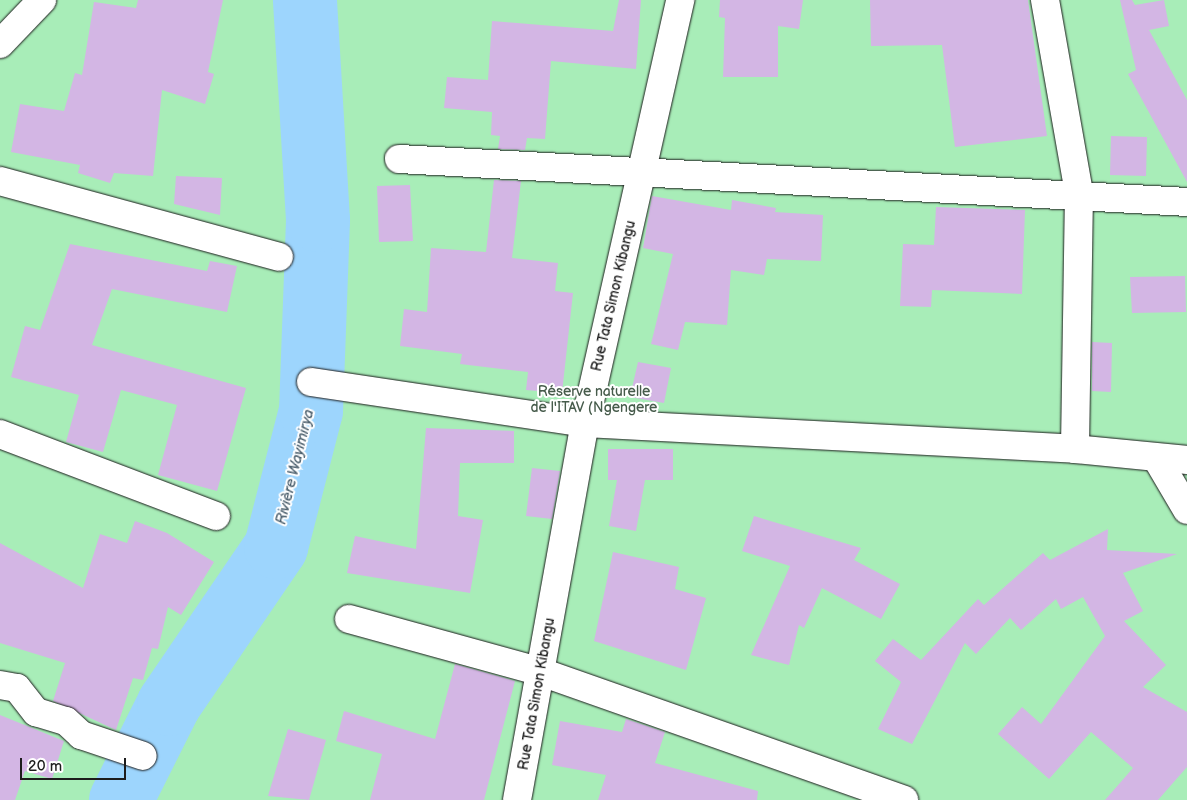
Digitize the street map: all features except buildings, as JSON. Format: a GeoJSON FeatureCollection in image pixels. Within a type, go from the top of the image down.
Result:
{"type":"FeatureCollection","features":[{"type":"Feature","properties":{"kind":"street"},"geometry":{"type":"LineString","coordinates":[[0,44],[42,0]]}},
{"type":"Feature","properties":{"kind":"street","name":"Rue Tata Simon Kibangu"},"geometry":{"type":"LineString","coordinates":[[518,800],[585,424],[680,0]]}},
{"type":"Feature","properties":{"kind":"street"},"geometry":{"type":"LineString","coordinates":[[1046,0],[1079,193],[1075,450]]}},
{"type":"Feature","properties":{"kind":"street"},"geometry":{"type":"LineString","coordinates":[[398,159],[642,173],[1079,193],[1187,202]]}},
{"type":"Feature","properties":{"kind":"street"},"geometry":{"type":"LineString","coordinates":[[0,181],[279,256]]}},
{"type":"Feature","properties":{"kind":"street"},"geometry":{"type":"LineString","coordinates":[[311,382],[585,424],[1075,450],[1157,459],[1187,460]]}},
{"type":"Feature","properties":{"kind":"street"},"geometry":{"type":"LineString","coordinates":[[0,434],[216,516]]}},
{"type":"Feature","properties":{"kind":"street"},"geometry":{"type":"LineString","coordinates":[[1157,459],[1187,510]]}},
{"type":"Feature","properties":{"kind":"street"},"geometry":{"type":"LineString","coordinates":[[349,619],[541,672],[904,800]]}},
{"type":"Feature","properties":{"kind":"street"},"geometry":{"type":"LineString","coordinates":[[0,685],[17,688],[36,712],[66,721],[81,735],[143,756]]}},
{"type":"Feature","properties":{"kind":"green space","name":"Réserve naturelle de l'ITAV (Ngengere"},"geometry":{"type":"Polygon","coordinates":[[[0,0],[1187,0],[1187,800],[0,800],[0,0]]]}},
{"type":"Feature","properties":{"kind":"waterway","name":"Rivière Wayimirya"},"geometry":{"type":"LineString","coordinates":[[121,800],[169,704],[276,547],[311,411],[318,220],[305,0]]}}]}
